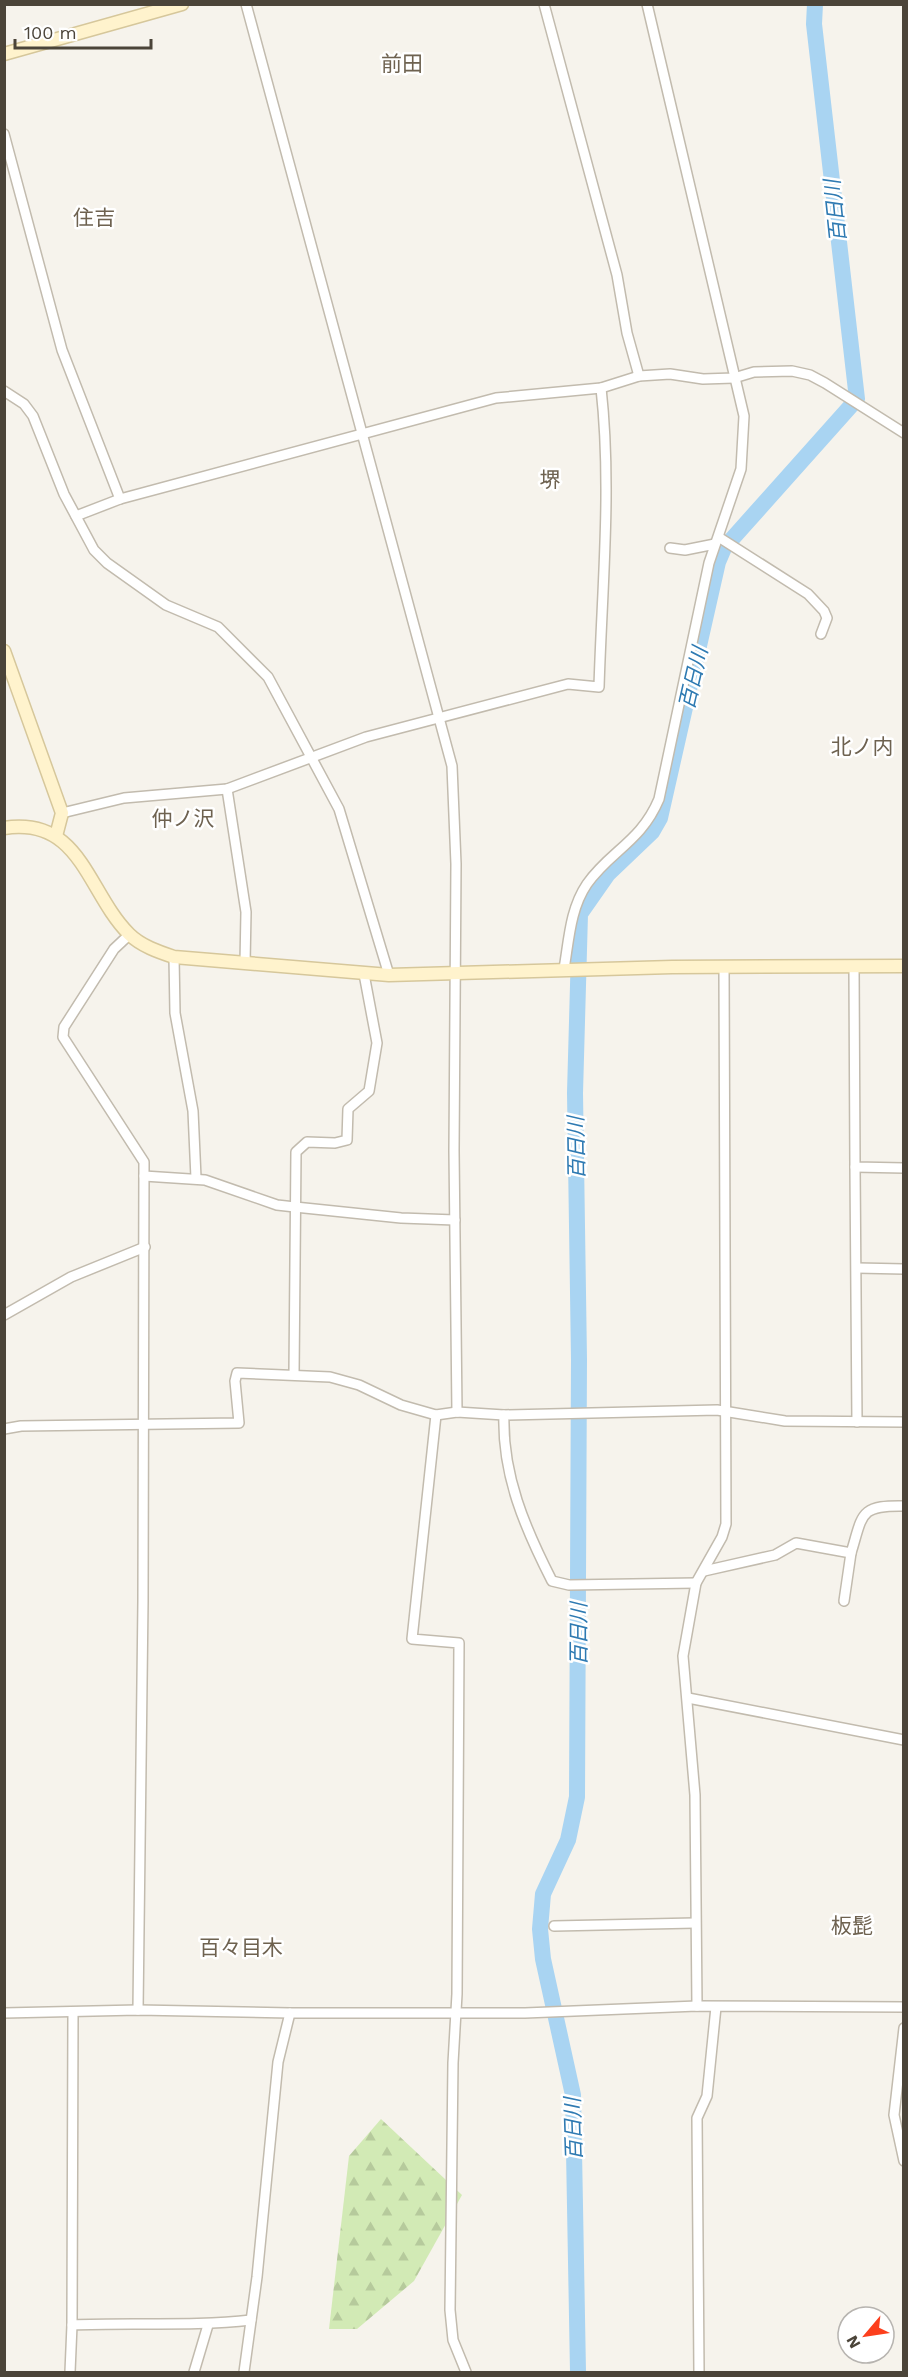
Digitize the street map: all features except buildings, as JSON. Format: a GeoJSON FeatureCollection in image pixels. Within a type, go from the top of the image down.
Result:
{"type":"FeatureCollection","features":[{"type":"Feature","properties":{"kind":"street"},"geometry":{"type":"LineString","coordinates":[[4,54],[182,4]]}},
{"type":"Feature","properties":{"kind":"street"},"geometry":{"type":"LineString","coordinates":[[246,4],[455,784],[457,1412]]}},
{"type":"Feature","properties":{"kind":"street"},"geometry":{"type":"LineString","coordinates":[[544,4],[617,275],[627,333],[639,376]]}},
{"type":"Feature","properties":{"kind":"street"},"geometry":{"type":"LineString","coordinates":[[568,970],[571,922],[578,901],[588,883],[640,831],[659,799],[741,469],[738,457],[744,416],[647,4]]}},
{"type":"Feature","properties":{"kind":"street"},"geometry":{"type":"LineString","coordinates":[[4,134],[62,350],[120,499]]}},
{"type":"Feature","properties":{"kind":"street"},"geometry":{"type":"LineString","coordinates":[[76,516],[120,499],[496,398],[601,388],[639,376],[670,374],[703,379],[734,378],[754,372],[792,371],[810,375],[903,433]]}},
{"type":"Feature","properties":{"kind":"street"},"geometry":{"type":"LineString","coordinates":[[62,813],[124,798],[226,789],[366,737],[568,684],[599,687],[607,494],[607,441],[601,388]]}},
{"type":"Feature","properties":{"kind":"street"},"geometry":{"type":"LineString","coordinates":[[4,391],[24,404],[33,416],[76,516],[94,550],[106,563],[166,605],[218,627],[268,677],[339,809],[389,975]]}},
{"type":"Feature","properties":{"kind":"street"},"geometry":{"type":"LineString","coordinates":[[670,548],[685,550],[723,542],[815,600],[827,618],[821,633]]}},
{"type":"Feature","properties":{"kind":"street"},"geometry":{"type":"LineString","coordinates":[[4,651],[62,813],[56,836]]}},
{"type":"Feature","properties":{"kind":"street"},"geometry":{"type":"LineString","coordinates":[[226,789],[246,912],[244,963]]}},
{"type":"Feature","properties":{"kind":"street"},"geometry":{"type":"LineString","coordinates":[[4,828],[37,828],[56,836],[75,854],[108,906],[130,934],[148,947],[174,957],[389,975],[724,966],[903,966]]}},
{"type":"Feature","properties":{"kind":"street"},"geometry":{"type":"LineString","coordinates":[[130,934],[114,949],[64,1027],[63,1037],[144,1162],[143,1601],[138,2010]]}},
{"type":"Feature","properties":{"kind":"street"},"geometry":{"type":"LineString","coordinates":[[174,957],[175,1013],[193,1111],[196,1179]]}},
{"type":"Feature","properties":{"kind":"street"},"geometry":{"type":"LineString","coordinates":[[697,2006],[695,1795],[683,1656],[696,1583],[726,1524],[724,966]]}},
{"type":"Feature","properties":{"kind":"street"},"geometry":{"type":"LineString","coordinates":[[854,966],[857,1422]]}},
{"type":"Feature","properties":{"kind":"street"},"geometry":{"type":"LineString","coordinates":[[294,1374],[296,1152],[307,1142],[335,1143],[346,1140],[348,1109],[366,1094],[370,1087],[376,1037],[364,974]]}},
{"type":"Feature","properties":{"kind":"street"},"geometry":{"type":"LineString","coordinates":[[855,1167],[903,1168]]}},
{"type":"Feature","properties":{"kind":"street"},"geometry":{"type":"LineString","coordinates":[[144,1176],[196,1179],[277,1205],[296,1208],[401,1218],[455,1220]]}},
{"type":"Feature","properties":{"kind":"street"},"geometry":{"type":"LineString","coordinates":[[4,1315],[71,1277],[145,1247]]}},
{"type":"Feature","properties":{"kind":"street"},"geometry":{"type":"LineString","coordinates":[[857,1268],[903,1269]]}},
{"type":"Feature","properties":{"kind":"street"},"geometry":{"type":"LineString","coordinates":[[4,1429],[239,1424],[235,1382],[237,1373],[330,1377],[359,1385],[401,1405],[436,1415],[457,1412],[504,1415],[584,1412],[725,1412],[785,1421],[903,1422]]}},
{"type":"Feature","properties":{"kind":"street"},"geometry":{"type":"LineString","coordinates":[[436,1415],[411,1639],[459,1643],[456,2013],[450,2310],[453,2340],[466,2373]]}},
{"type":"Feature","properties":{"kind":"street"},"geometry":{"type":"LineString","coordinates":[[504,1415],[507,1456],[515,1499],[552,1581],[569,1585],[696,1583]]}},
{"type":"Feature","properties":{"kind":"street"},"geometry":{"type":"LineString","coordinates":[[844,1601],[851,1553],[861,1519],[877,1505],[903,1506]]}},
{"type":"Feature","properties":{"kind":"street"},"geometry":{"type":"LineString","coordinates":[[704,1571],[775,1556],[796,1543],[851,1553]]}},
{"type":"Feature","properties":{"kind":"street"},"geometry":{"type":"LineString","coordinates":[[688,1698],[903,1740]]}},
{"type":"Feature","properties":{"kind":"street"},"geometry":{"type":"LineString","coordinates":[[554,1926],[695,1923]]}},
{"type":"Feature","properties":{"kind":"street"},"geometry":{"type":"LineString","coordinates":[[4,2013],[138,2010],[456,2013],[566,2012],[697,2006],[903,2007]]}},
{"type":"Feature","properties":{"kind":"street"},"geometry":{"type":"LineString","coordinates":[[699,2373],[697,2118],[707,2096],[716,2007]]}},
{"type":"Feature","properties":{"kind":"street"},"geometry":{"type":"LineString","coordinates":[[70,2373],[74,2013]]}},
{"type":"Feature","properties":{"kind":"street"},"geometry":{"type":"LineString","coordinates":[[244,2373],[278,2062],[290,2013]]}},
{"type":"Feature","properties":{"kind":"street"},"geometry":{"type":"LineString","coordinates":[[903,2028],[894,2115],[903,2161]]}},
{"type":"Feature","properties":{"kind":"street"},"geometry":{"type":"LineString","coordinates":[[72,2325],[159,2322],[208,2325],[251,2320]]}},
{"type":"Feature","properties":{"kind":"street"},"geometry":{"type":"LineString","coordinates":[[194,2373],[208,2325]]}},
{"type":"Feature","properties":{"kind":"green space"},"geometry":{"type":"Polygon","coordinates":[[[381,2119],[462,2195],[414,2281],[357,2329],[329,2329],[349,2156],[381,2119]]]}},
{"type":"Feature","properties":{"kind":"waterway","name":"百日川"},"geometry":{"type":"LineString","coordinates":[[578,2372],[573,2095],[543,1959],[540,1929],[543,1894],[568,1840],[577,1797],[579,1359],[575,1093],[580,914],[608,874],[652,832],[660,818],[718,562],[724,548],[857,399],[814,24],[815,4]]}},
{"type":"Feature","properties":{"kind":"district","name":"前田"},"geometry":{"type":"Point","coordinates":[402,63]}},
{"type":"Feature","properties":{"kind":"district","name":"住吉"},"geometry":{"type":"Point","coordinates":[94,217]}},
{"type":"Feature","properties":{"kind":"district","name":"堺"},"geometry":{"type":"Point","coordinates":[550,479]}},
{"type":"Feature","properties":{"kind":"district","name":"北ノ内"},"geometry":{"type":"Point","coordinates":[862,746]}},
{"type":"Feature","properties":{"kind":"district","name":"仲ノ沢"},"geometry":{"type":"Point","coordinates":[183,818]}},
{"type":"Feature","properties":{"kind":"district","name":"板髭"},"geometry":{"type":"Point","coordinates":[852,1925]}},
{"type":"Feature","properties":{"kind":"district","name":"百々目木"},"geometry":{"type":"Point","coordinates":[241,1947]}}]}
